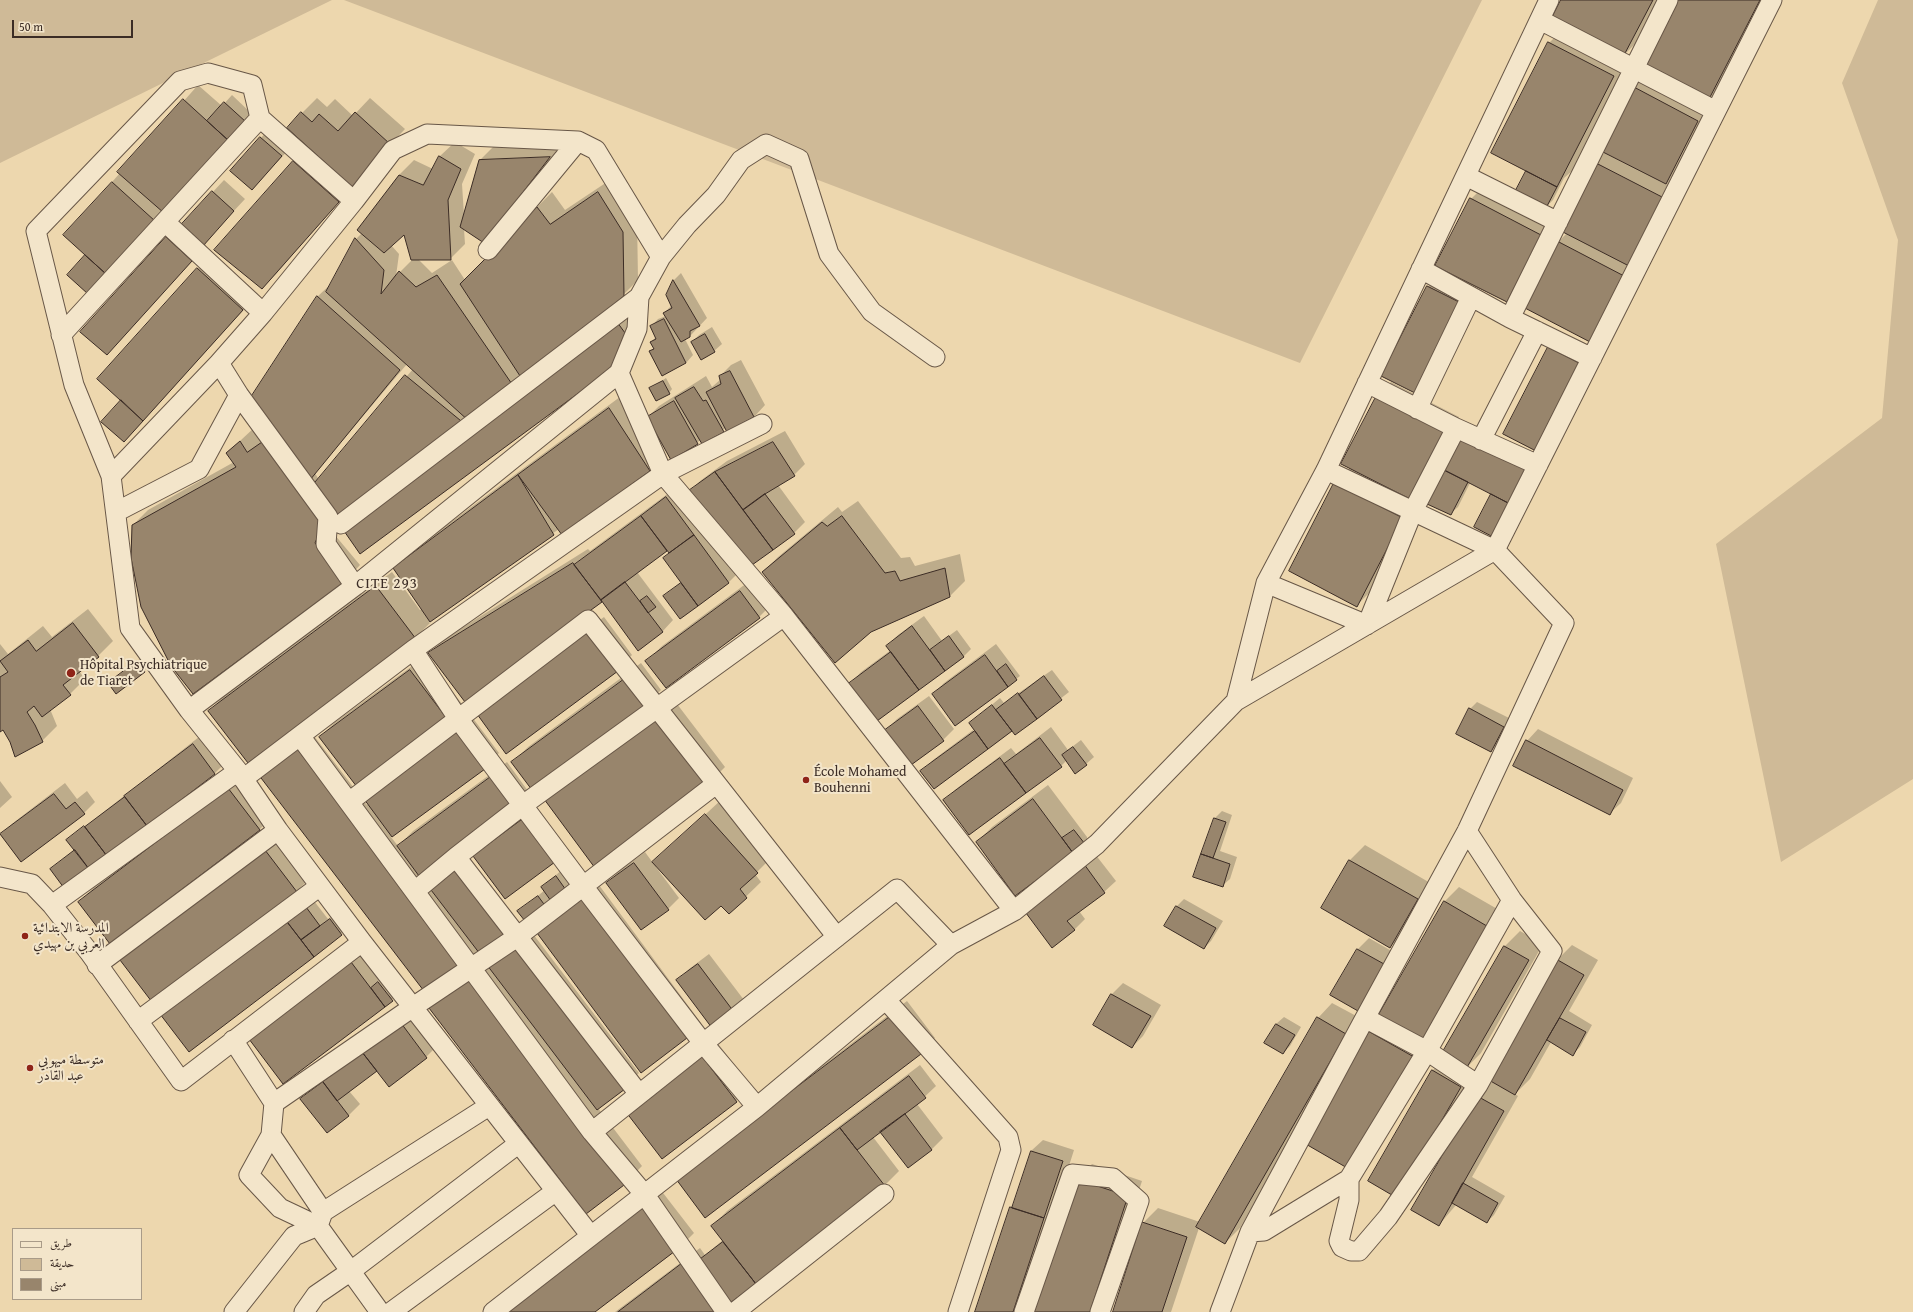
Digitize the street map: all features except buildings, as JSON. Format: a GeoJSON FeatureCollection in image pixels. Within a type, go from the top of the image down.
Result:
{"type":"FeatureCollection","features":[{"type":"Feature","properties":{"kind":"street"},"geometry":{"type":"LineString","coordinates":[[1236,701],[1266,583],[1326,470],[1549,0]]}},
{"type":"Feature","properties":{"kind":"street"},"geometry":{"type":"LineString","coordinates":[[1510,318],[1668,0]]}},
{"type":"Feature","properties":{"kind":"street"},"geometry":{"type":"LineString","coordinates":[[493,1312],[758,1107],[951,945],[1014,911],[1097,844],[1236,701],[1496,550],[1772,0]]}},
{"type":"Feature","properties":{"kind":"street"},"geometry":{"type":"LineString","coordinates":[[1540,20],[1716,111]]}},
{"type":"Feature","properties":{"kind":"street"},"geometry":{"type":"LineString","coordinates":[[354,201],[260,118],[252,85],[208,73],[180,81],[36,231],[74,385],[111,476],[130,628],[189,710],[241,775],[278,830],[362,942],[518,1144],[592,1236]]}},
{"type":"Feature","properties":{"kind":"street"},"geometry":{"type":"LineString","coordinates":[[61,335],[260,118]]}},
{"type":"Feature","properties":{"kind":"street"},"geometry":{"type":"LineString","coordinates":[[111,476],[219,363],[263,313],[394,150],[427,134],[578,141],[596,150],[661,257]]}},
{"type":"Feature","properties":{"kind":"street"},"geometry":{"type":"LineString","coordinates":[[488,250],[578,141]]}},
{"type":"Feature","properties":{"kind":"street"},"geometry":{"type":"LineString","coordinates":[[189,710],[355,586],[619,373],[637,329],[640,297],[661,257],[687,225],[716,195],[741,160],[766,144],[799,159],[829,254],[872,312],[935,356]]}},
{"type":"Feature","properties":{"kind":"street"},"geometry":{"type":"LineString","coordinates":[[1466,176],[1558,222]]}},
{"type":"Feature","properties":{"kind":"street"},"geometry":{"type":"LineString","coordinates":[[165,222],[263,313]]}},
{"type":"Feature","properties":{"kind":"street"},"geometry":{"type":"LineString","coordinates":[[1421,269],[1510,318],[1592,358]]}},
{"type":"Feature","properties":{"kind":"street"},"geometry":{"type":"LineString","coordinates":[[341,524],[640,297]]}},
{"type":"Feature","properties":{"kind":"street"},"geometry":{"type":"LineString","coordinates":[[1417,409],[1471,297]]}},
{"type":"Feature","properties":{"kind":"street"},"geometry":{"type":"LineString","coordinates":[[1481,440],[1537,331]]}},
{"type":"Feature","properties":{"kind":"street"},"geometry":{"type":"LineString","coordinates":[[219,363],[239,395],[328,517],[326,544],[355,586]]}},
{"type":"Feature","properties":{"kind":"street"},"geometry":{"type":"LineString","coordinates":[[619,373],[663,474],[784,616],[1014,911]]}},
{"type":"Feature","properties":{"kind":"street"},"geometry":{"type":"LineString","coordinates":[[1367,383],[1481,440],[1538,465]]}},
{"type":"Feature","properties":{"kind":"street"},"geometry":{"type":"LineString","coordinates":[[116,512],[199,469],[239,395]]}},
{"type":"Feature","properties":{"kind":"street"},"geometry":{"type":"LineString","coordinates":[[52,905],[300,736],[414,650],[663,474],[762,424]]}},
{"type":"Feature","properties":{"kind":"street"},"geometry":{"type":"LineString","coordinates":[[1367,624],[1413,511],[1456,428]]}},
{"type":"Feature","properties":{"kind":"street"},"geometry":{"type":"LineString","coordinates":[[1220,1312],[1250,1232],[1467,831],[1564,623],[1496,550],[1326,470]]}},
{"type":"Feature","properties":{"kind":"street"},"geometry":{"type":"LineString","coordinates":[[1266,583],[1367,624]]}},
{"type":"Feature","properties":{"kind":"street"},"geometry":{"type":"LineString","coordinates":[[415,891],[456,857],[524,805],[784,616]]}},
{"type":"Feature","properties":{"kind":"street"},"geometry":{"type":"LineString","coordinates":[[349,802],[459,720],[588,620],[837,937]]}},
{"type":"Feature","properties":{"kind":"street"},"geometry":{"type":"LineString","coordinates":[[414,650],[459,720],[524,805],[583,886],[703,1043],[758,1107]]}},
{"type":"Feature","properties":{"kind":"street"},"geometry":{"type":"LineString","coordinates":[[300,736],[592,1132],[645,1195],[726,1312]]}},
{"type":"Feature","properties":{"kind":"street"},"geometry":{"type":"LineString","coordinates":[[274,1103],[517,937],[716,784]]}},
{"type":"Feature","properties":{"kind":"street"},"geometry":{"type":"LineString","coordinates":[[97,965],[278,830]]}},
{"type":"Feature","properties":{"kind":"street"},"geometry":{"type":"LineString","coordinates":[[1349,1179],[1349,1200],[1339,1240],[1342,1247],[1351,1251],[1359,1251],[1388,1217],[1478,1084],[1552,951],[1512,900],[1467,831]]}},
{"type":"Feature","properties":{"kind":"street"},"geometry":{"type":"LineString","coordinates":[[456,857],[639,1094]]}},
{"type":"Feature","properties":{"kind":"street"},"geometry":{"type":"LineString","coordinates":[[0,877],[32,884],[52,905],[89,952],[181,1081],[362,942]]}},
{"type":"Feature","properties":{"kind":"street"},"geometry":{"type":"LineString","coordinates":[[138,1021],[320,886]]}},
{"type":"Feature","properties":{"kind":"street"},"geometry":{"type":"LineString","coordinates":[[592,1132],[897,889],[951,945]]}},
{"type":"Feature","properties":{"kind":"street"},"geometry":{"type":"LineString","coordinates":[[1250,1232],[1264,1231],[1349,1179],[1427,1051],[1512,900]]}},
{"type":"Feature","properties":{"kind":"street"},"geometry":{"type":"LineString","coordinates":[[886,1000],[1008,1137],[1011,1150],[958,1312]]}},
{"type":"Feature","properties":{"kind":"street"},"geometry":{"type":"LineString","coordinates":[[1365,1018],[1427,1051],[1478,1084]]}},
{"type":"Feature","properties":{"kind":"street"},"geometry":{"type":"LineString","coordinates":[[233,1040],[274,1103],[271,1135],[249,1175],[280,1208],[321,1219]]}},
{"type":"Feature","properties":{"kind":"street"},"geometry":{"type":"LineString","coordinates":[[234,1312],[294,1236],[489,1106]]}},
{"type":"Feature","properties":{"kind":"street"},"geometry":{"type":"LineString","coordinates":[[271,1135],[351,1271],[380,1312]]}},
{"type":"Feature","properties":{"kind":"street"},"geometry":{"type":"LineString","coordinates":[[304,1312],[316,1295],[351,1271],[518,1144]]}},
{"type":"Feature","properties":{"kind":"street"},"geometry":{"type":"LineString","coordinates":[[1024,1312],[1072,1174],[1113,1178],[1139,1201],[1100,1312]]}},
{"type":"Feature","properties":{"kind":"street"},"geometry":{"type":"LineString","coordinates":[[391,1312],[556,1191]]}},
{"type":"Feature","properties":{"kind":"street"},"geometry":{"type":"LineString","coordinates":[[735,1312],[884,1194]]}},
{"type":"Feature","properties":{"kind":"green space"},"geometry":{"type":"Polygon","coordinates":[[[0,0],[332,0],[0,163],[0,0]]]}},
{"type":"Feature","properties":{"kind":"green space"},"geometry":{"type":"Polygon","coordinates":[[[344,0],[1482,0],[1300,363],[344,0]]]}},
{"type":"Feature","properties":{"kind":"green space"},"geometry":{"type":"Polygon","coordinates":[[[1878,0],[1913,0],[1913,779],[1781,862],[1716,544],[1882,418],[1898,240],[1842,83],[1878,0]]]}},
{"type":"Feature","properties":{"kind":"place","name":"Hôpital Psychiatrique de Tiaret"},"geometry":{"type":"Point","coordinates":[71,673]}},
{"type":"Feature","properties":{"kind":"place","name":"École Mohamed Bouhenni"},"geometry":{"type":"Point","coordinates":[806,780]}},
{"type":"Feature","properties":{"kind":"place","name":"المدرسة الابتدائية العربي بن مهيدي"},"geometry":{"type":"Point","coordinates":[25,936]}},
{"type":"Feature","properties":{"kind":"place","name":"متوسطة ميهوبي عبد القادر"},"geometry":{"type":"Point","coordinates":[30,1068]}},
{"type":"Feature","properties":{"kind":"district","name":"CITE 293"},"geometry":{"type":"Point","coordinates":[387,584]}}]}
